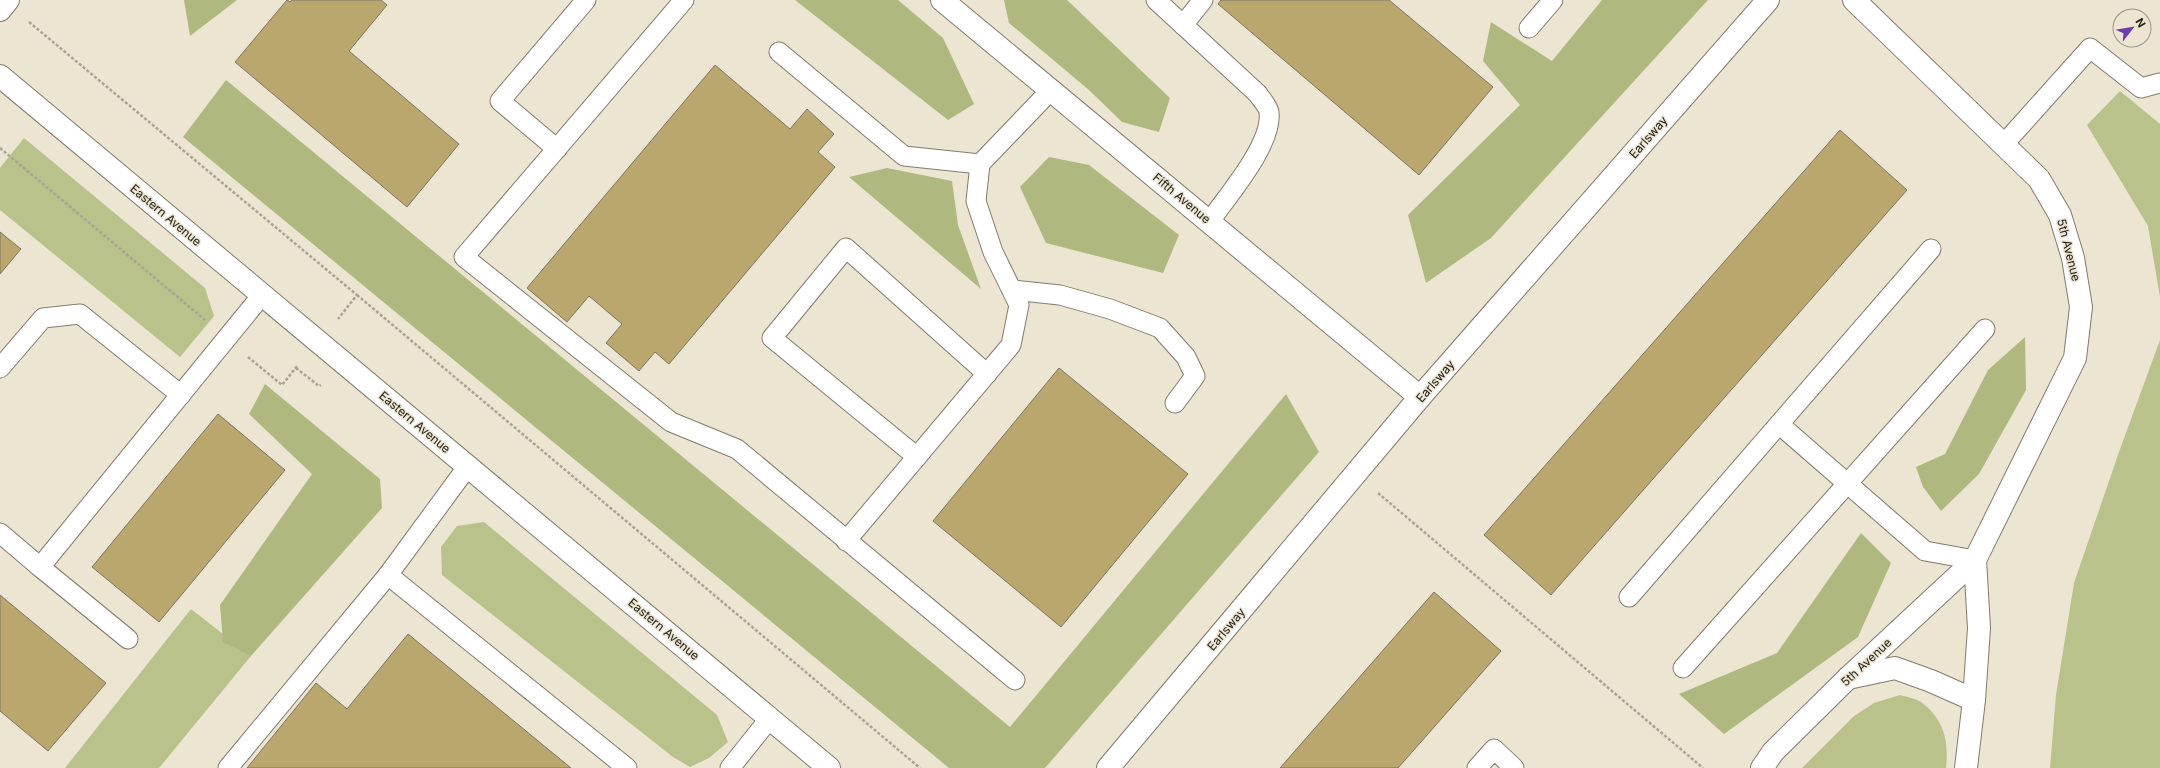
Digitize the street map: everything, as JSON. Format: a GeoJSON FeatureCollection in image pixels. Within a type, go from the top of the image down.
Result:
{"type":"FeatureCollection","features":[{"type":"Feature","properties":{"kind":"street","name":"Fifth Avenue"},"geometry":{"type":"LineString","coordinates":[[942,0],[1210,221],[1420,397]]}},
{"type":"Feature","properties":{"kind":"street","name":"Earlsway"},"geometry":{"type":"LineString","coordinates":[[1108,768],[1420,397],[1768,0]]}},
{"type":"Feature","properties":{"kind":"street","name":"5th Avenue"},"geometry":{"type":"LineString","coordinates":[[1762,768],[1773,752],[1848,678],[1975,560],[2074,358],[2081,307],[2073,258],[2060,215],[2039,179],[1854,0]]}},
{"type":"Feature","properties":{"kind":"street","name":"Eastern Avenue"},"geometry":{"type":"LineString","coordinates":[[0,76],[829,768]]}},
{"type":"Feature","properties":{"kind":"street","name":"5th Avenue"},"geometry":{"type":"LineString","coordinates":[[1966,768],[1974,700],[1979,628],[1975,560]]}},
{"type":"Feature","properties":{"kind":"street"},"geometry":{"type":"LineString","coordinates":[[1848,678],[1895,668],[1931,681],[1974,700]]}},
{"type":"Feature","properties":{"kind":"lane"},"geometry":{"type":"LineString","coordinates":[[557,149],[500,101],[586,0]]}},
{"type":"Feature","properties":{"kind":"lane"},"geometry":{"type":"LineString","coordinates":[[684,0],[464,257],[671,422],[738,450],[1015,680]]}},
{"type":"Feature","properties":{"kind":"lane"},"geometry":{"type":"LineString","coordinates":[[1156,0],[1258,94],[1269,110],[1269,125],[1261,147],[1210,221]]}},
{"type":"Feature","properties":{"kind":"lane"},"geometry":{"type":"LineString","coordinates":[[1183,25],[1202,0]]}},
{"type":"Feature","properties":{"kind":"lane"},"geometry":{"type":"LineString","coordinates":[[1529,28],[1553,0]]}},
{"type":"Feature","properties":{"kind":"lane"},"geometry":{"type":"LineString","coordinates":[[2003,145],[2090,48],[2141,88],[2160,83]]}},
{"type":"Feature","properties":{"kind":"lane"},"geometry":{"type":"LineString","coordinates":[[779,52],[904,156],[980,164]]}},
{"type":"Feature","properties":{"kind":"lane"},"geometry":{"type":"LineString","coordinates":[[846,541],[1012,345],[1019,305],[993,252],[976,202],[980,164],[1051,90]]}},
{"type":"Feature","properties":{"kind":"lane"},"geometry":{"type":"LineString","coordinates":[[917,457],[772,338],[846,248],[987,374]]}},
{"type":"Feature","properties":{"kind":"lane"},"geometry":{"type":"LineString","coordinates":[[1629,597],[1931,250]]}},
{"type":"Feature","properties":{"kind":"lane"},"geometry":{"type":"LineString","coordinates":[[1012,290],[1060,295],[1110,310],[1160,328],[1186,357],[1195,376],[1175,404]]}},
{"type":"Feature","properties":{"kind":"lane"},"geometry":{"type":"LineString","coordinates":[[40,567],[262,295]]}},
{"type":"Feature","properties":{"kind":"lane"},"geometry":{"type":"LineString","coordinates":[[0,368],[43,318],[80,314],[181,395]]}},
{"type":"Feature","properties":{"kind":"lane"},"geometry":{"type":"LineString","coordinates":[[1683,668],[1985,329]]}},
{"type":"Feature","properties":{"kind":"lane"},"geometry":{"type":"LineString","coordinates":[[1780,425],[1925,551],[1975,560]]}},
{"type":"Feature","properties":{"kind":"lane"},"geometry":{"type":"LineString","coordinates":[[228,768],[388,575],[468,466]]}},
{"type":"Feature","properties":{"kind":"lane"},"geometry":{"type":"LineString","coordinates":[[0,534],[128,639]]}},
{"type":"Feature","properties":{"kind":"lane"},"geometry":{"type":"LineString","coordinates":[[388,575],[627,768]]}},
{"type":"Feature","properties":{"kind":"lane"},"geometry":{"type":"LineString","coordinates":[[730,768],[770,718]]}},
{"type":"Feature","properties":{"kind":"lane"},"geometry":{"type":"LineString","coordinates":[[1477,768],[1494,749],[1514,768]]}},
{"type":"Feature","properties":{"kind":"path"},"geometry":{"type":"LineString","coordinates":[[5,4],[357,295],[920,768]]}},
{"type":"Feature","properties":{"kind":"path"},"geometry":{"type":"LineString","coordinates":[[0,148],[282,385]]}},
{"type":"Feature","properties":{"kind":"path"},"geometry":{"type":"LineString","coordinates":[[318,342],[357,295]]}},
{"type":"Feature","properties":{"kind":"path"},"geometry":{"type":"LineString","coordinates":[[1356,474],[1703,768]]}},
{"type":"Feature","properties":{"kind":"green space"},"geometry":{"type":"Polygon","coordinates":[[[184,0],[237,0],[190,36],[184,0]]]}},
{"type":"Feature","properties":{"kind":"green space"},"geometry":{"type":"Polygon","coordinates":[[[795,0],[898,0],[943,38],[974,104],[948,120],[795,0]]]}},
{"type":"Feature","properties":{"kind":"green space"},"geometry":{"type":"Polygon","coordinates":[[[1004,0],[1067,0],[1170,98],[1159,132],[1122,122],[1089,90],[1009,23],[1004,0]]]}},
{"type":"Feature","properties":{"kind":"green space"},"geometry":{"type":"Polygon","coordinates":[[[1602,0],[1708,0],[1491,238],[1426,283],[1408,215],[1520,105],[1483,61],[1491,22],[1552,61],[1602,0]]]}},
{"type":"Feature","properties":{"kind":"green space"},"geometry":{"type":"Polygon","coordinates":[[[226,80],[1010,727],[1286,394],[1319,452],[1045,768],[949,768],[183,137],[226,80]]]}},
{"type":"Feature","properties":{"kind":"green space"},"geometry":{"type":"Polygon","coordinates":[[[2120,91],[2160,124],[2160,297],[2148,226],[2087,125],[2120,91]]]}},
{"type":"Feature","properties":{"kind":"green space"},"geometry":{"type":"Polygon","coordinates":[[[24,138],[205,288],[214,316],[180,357],[0,210],[0,168],[24,138]]]}},
{"type":"Feature","properties":{"kind":"green space"},"geometry":{"type":"Polygon","coordinates":[[[1049,157],[1089,165],[1179,235],[1163,273],[1046,243],[1020,187],[1049,157]]]}},
{"type":"Feature","properties":{"kind":"green space"},"geometry":{"type":"Polygon","coordinates":[[[887,168],[952,181],[958,225],[981,289],[849,177],[887,168]]]}},
{"type":"Feature","properties":{"kind":"green space"},"geometry":{"type":"Polygon","coordinates":[[[2025,337],[2026,390],[1979,474],[1941,511],[1923,487],[1916,467],[1945,454],[1988,370],[2025,337]]]}},
{"type":"Feature","properties":{"kind":"green space"},"geometry":{"type":"Polygon","coordinates":[[[2160,340],[2160,768],[2050,768],[2056,695],[2074,583],[2119,452],[2160,340]]]}},
{"type":"Feature","properties":{"kind":"green space"},"geometry":{"type":"Polygon","coordinates":[[[265,384],[380,479],[382,508],[251,656],[223,642],[220,605],[312,474],[249,414],[265,384]]]}},
{"type":"Feature","properties":{"kind":"green space"},"geometry":{"type":"Polygon","coordinates":[[[484,522],[717,715],[728,742],[709,758],[690,767],[673,757],[442,575],[441,547],[457,526],[484,522]]]}},
{"type":"Feature","properties":{"kind":"green space"},"geometry":{"type":"Polygon","coordinates":[[[1861,533],[1891,563],[1858,637],[1724,734],[1679,694],[1777,653],[1861,533]]]}},
{"type":"Feature","properties":{"kind":"green space"},"geometry":{"type":"Polygon","coordinates":[[[191,609],[251,656],[159,768],[65,768],[191,609]]]}},
{"type":"Feature","properties":{"kind":"green space"},"geometry":{"type":"Polygon","coordinates":[[[1900,695],[1921,702],[1929,709],[1940,723],[1947,749],[1946,768],[1802,768],[1854,716],[1874,703],[1900,695]]]}},
{"type":"Feature","properties":{"kind":"building"},"geometry":{"type":"Polygon","coordinates":[[[287,0],[290,2],[292,0],[381,0],[387,5],[349,51],[459,144],[407,207],[235,62],[287,0]]]}},
{"type":"Feature","properties":{"kind":"building"},"geometry":{"type":"Polygon","coordinates":[[[1221,0],[1389,0],[1493,87],[1419,175],[1218,4],[1221,0]]]}},
{"type":"Feature","properties":{"kind":"building"},"geometry":{"type":"Polygon","coordinates":[[[715,65],[790,129],[807,109],[834,134],[818,152],[835,167],[669,364],[655,352],[639,371],[606,343],[622,324],[589,296],[567,322],[527,288],[715,65]]]}},
{"type":"Feature","properties":{"kind":"building"},"geometry":{"type":"Polygon","coordinates":[[[1840,130],[1907,190],[1551,595],[1484,535],[1840,130]]]}},
{"type":"Feature","properties":{"kind":"building"},"geometry":{"type":"Polygon","coordinates":[[[0,232],[21,249],[0,274],[0,232]]]}},
{"type":"Feature","properties":{"kind":"building"},"geometry":{"type":"Polygon","coordinates":[[[1059,368],[1188,474],[1061,627],[933,521],[1059,368]]]}},
{"type":"Feature","properties":{"kind":"building"},"geometry":{"type":"Polygon","coordinates":[[[218,414],[285,470],[159,622],[92,567],[218,414]]]}},
{"type":"Feature","properties":{"kind":"building"},"geometry":{"type":"Polygon","coordinates":[[[1434,592],[1501,651],[1398,768],[1280,768],[1434,592]]]}},
{"type":"Feature","properties":{"kind":"building"},"geometry":{"type":"Polygon","coordinates":[[[0,595],[106,683],[48,751],[0,711],[0,595]]]}},
{"type":"Feature","properties":{"kind":"building"},"geometry":{"type":"Polygon","coordinates":[[[408,634],[571,768],[247,768],[316,683],[347,709],[408,634]]]}}]}
